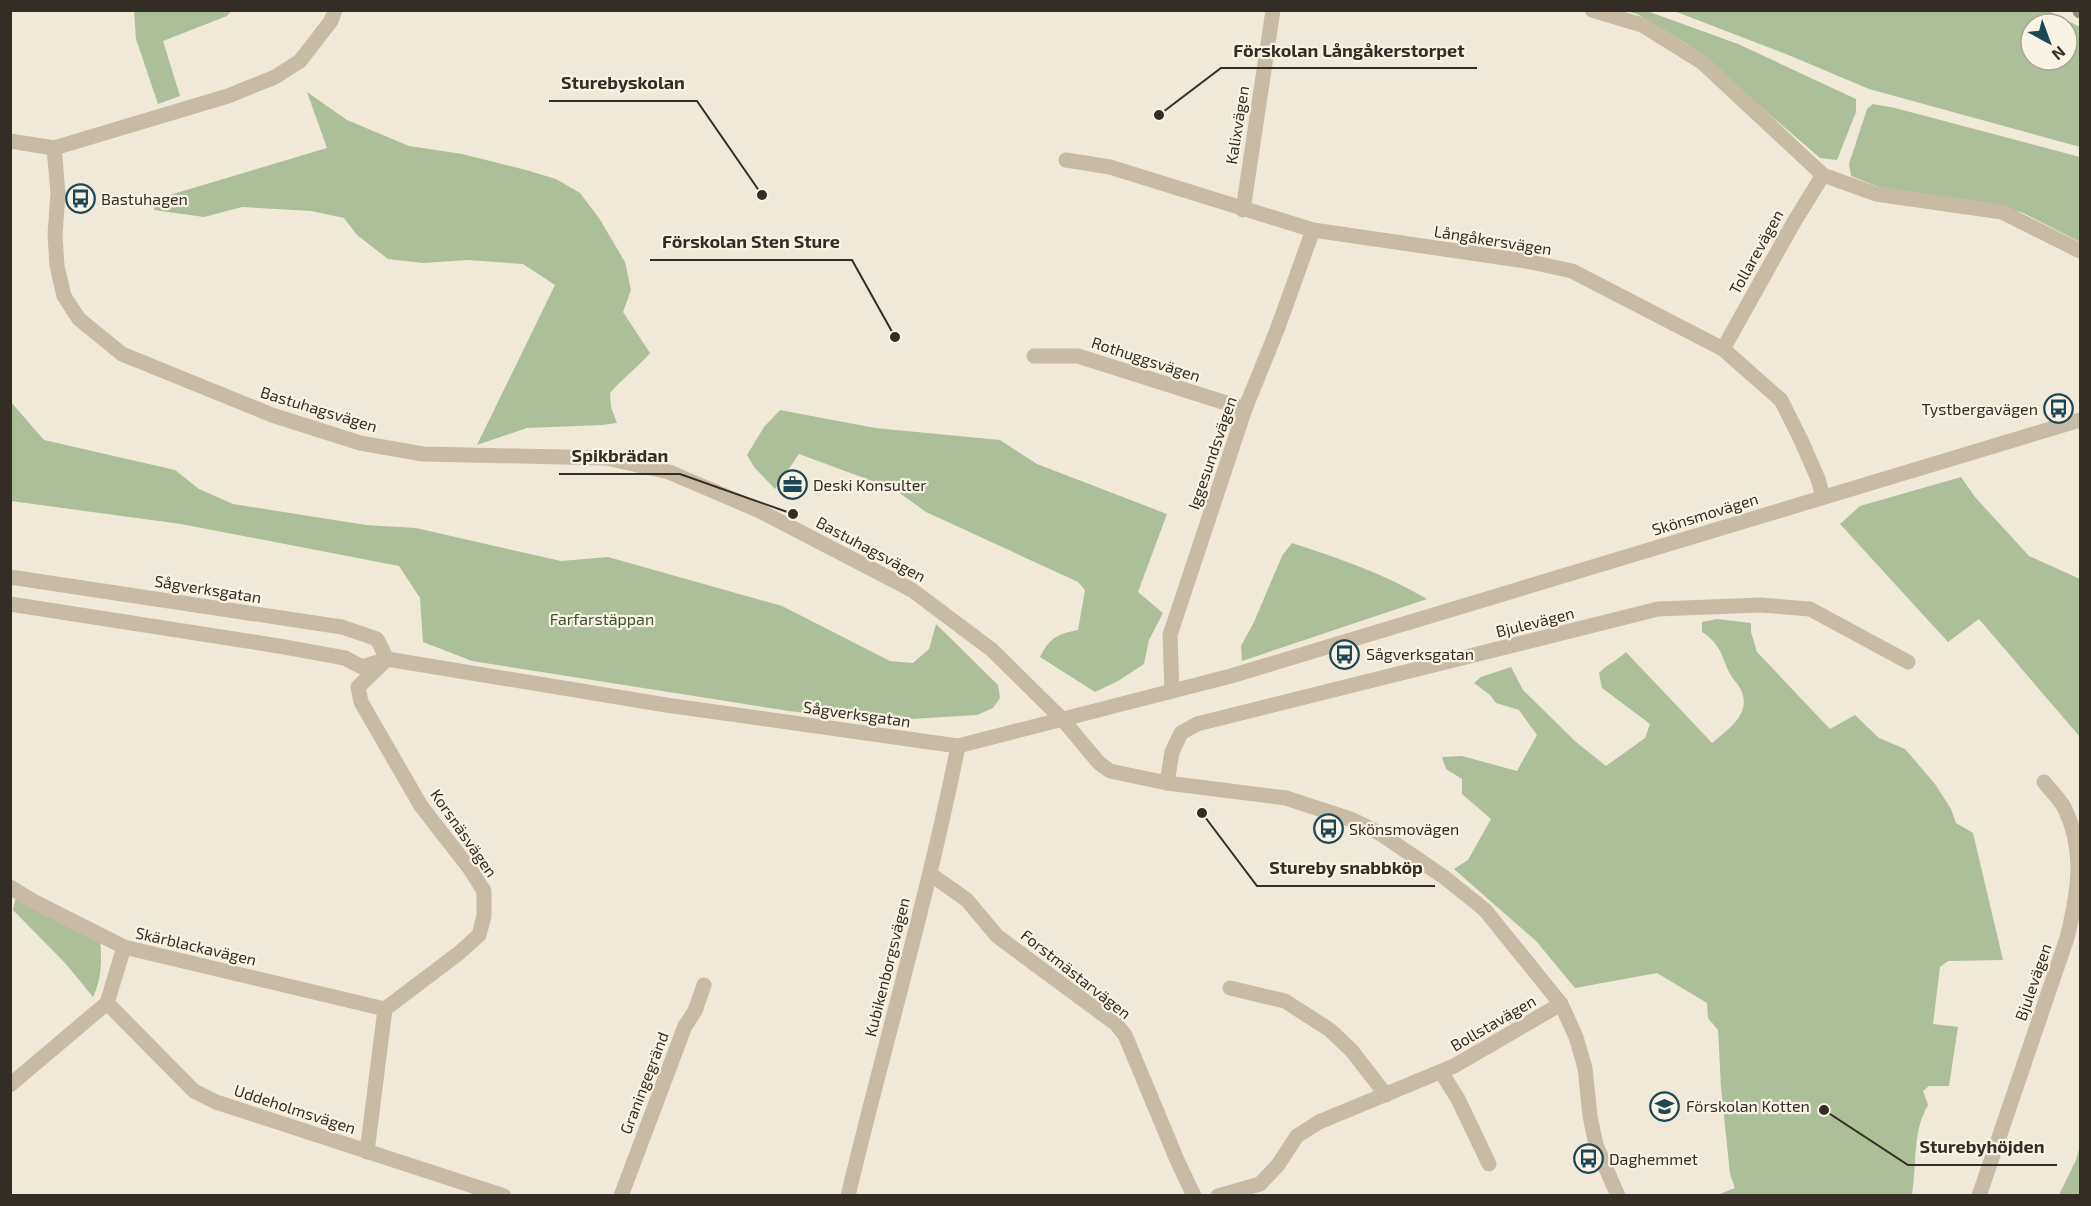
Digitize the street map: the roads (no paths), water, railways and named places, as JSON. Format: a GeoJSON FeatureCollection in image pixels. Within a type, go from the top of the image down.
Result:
{"type":"FeatureCollection","features":[{"type":"Feature","properties":{"kind":"street"},"geometry":{"type":"LineString","coordinates":[[10,141],[54,148],[228,96],[275,77],[300,61],[331,21],[335,10]]}},
{"type":"Feature","properties":{"kind":"street","name":"Kalixvägen"},"geometry":{"type":"LineString","coordinates":[[1243,210],[1273,10]]}},
{"type":"Feature","properties":{"kind":"street"},"geometry":{"type":"LineString","coordinates":[[1593,10],[1642,25],[1703,63],[1823,175],[1876,194],[2002,212],[2080,251]]}},
{"type":"Feature","properties":{"kind":"street","name":"Bastuhagsvägen"},"geometry":{"type":"LineString","coordinates":[[54,148],[58,193],[55,235],[57,266],[64,296],[79,319],[122,354],[272,415],[360,443],[423,454],[606,458],[669,472],[760,511],[912,590],[993,650],[1063,720]]}},
{"type":"Feature","properties":{"kind":"street","name":"Långåkersvägen"},"geometry":{"type":"LineString","coordinates":[[1066,159],[1110,167],[1313,230],[1526,261],[1572,271],[1723,349],[1780,400],[1801,440],[1818,479],[1823,497]]}},
{"type":"Feature","properties":{"kind":"street","name":"Tollarevägen"},"geometry":{"type":"LineString","coordinates":[[1723,349],[1823,175]]}},
{"type":"Feature","properties":{"kind":"street","name":"Iggesundsvägen"},"geometry":{"type":"LineString","coordinates":[[1172,692],[1170,635],[1245,409],[1277,330],[1313,230]]}},
{"type":"Feature","properties":{"kind":"street","name":"Rothuggsvägen"},"geometry":{"type":"LineString","coordinates":[[1034,356],[1078,356],[1245,409]]}},
{"type":"Feature","properties":{"kind":"street","name":"Skönsmovägen"},"geometry":{"type":"LineString","coordinates":[[1063,720],[1232,676],[2080,420]]}},
{"type":"Feature","properties":{"kind":"street","name":"Sågverksgatan"},"geometry":{"type":"LineString","coordinates":[[10,577],[342,627],[377,639],[387,659]]}},
{"type":"Feature","properties":{"kind":"street","name":"Sågverksgatan"},"geometry":{"type":"LineString","coordinates":[[10,604],[290,648],[345,658],[362,667],[387,659],[666,705],[958,746],[1063,720]]}},
{"type":"Feature","properties":{"kind":"street","name":"Bjulevägen"},"geometry":{"type":"LineString","coordinates":[[1167,783],[1172,752],[1181,733],[1197,724],[1658,609],[1760,604],[1810,609],[1908,662]]}},
{"type":"Feature","properties":{"kind":"street","name":"Korsnäsvägen"},"geometry":{"type":"LineString","coordinates":[[385,1009],[479,935],[484,916],[484,891],[470,868],[421,806],[361,702],[358,687],[387,659]]}},
{"type":"Feature","properties":{"kind":"street"},"geometry":{"type":"LineString","coordinates":[[1063,720],[1099,763],[1110,771],[1167,783],[1286,798],[1353,820],[1381,834],[1485,910],[1562,1004],[1586,1068],[1590,1116],[1596,1145],[1618,1196]]}},
{"type":"Feature","properties":{"kind":"street","name":"Kubikenborgsvägen"},"geometry":{"type":"LineString","coordinates":[[848,1196],[873,1089],[930,874],[958,746]]}},
{"type":"Feature","properties":{"kind":"street","name":"Bjulevägen"},"geometry":{"type":"LineString","coordinates":[[1978,1196],[2067,938],[2077,897],[2079,865],[2071,824],[2063,805],[2044,782]]}},
{"type":"Feature","properties":{"kind":"street","name":"Forstmästarvägen"},"geometry":{"type":"LineString","coordinates":[[930,874],[967,900],[997,936],[1116,1024],[1125,1035],[1176,1160],[1194,1196]]}},
{"type":"Feature","properties":{"kind":"street","name":"Skärblackavägen"},"geometry":{"type":"LineString","coordinates":[[10,887],[33,902],[124,947],[385,1009]]}},
{"type":"Feature","properties":{"kind":"street"},"geometry":{"type":"LineString","coordinates":[[10,1085],[107,1003],[124,947]]}},
{"type":"Feature","properties":{"kind":"street","name":"Graningegränd"},"geometry":{"type":"LineString","coordinates":[[621,1196],[685,1026],[695,1011],[704,985]]}},
{"type":"Feature","properties":{"kind":"street"},"geometry":{"type":"LineString","coordinates":[[1230,988],[1285,1001],[1330,1030],[1352,1051],[1386,1095]]}},
{"type":"Feature","properties":{"kind":"street","name":"Uddeholmsvägen"},"geometry":{"type":"LineString","coordinates":[[107,1003],[194,1091],[216,1102],[504,1196]]}},
{"type":"Feature","properties":{"kind":"street","name":"Bollstavägen"},"geometry":{"type":"LineString","coordinates":[[1218,1196],[1260,1184],[1278,1165],[1297,1136],[1319,1122],[1441,1072],[1562,1004]]}},
{"type":"Feature","properties":{"kind":"street"},"geometry":{"type":"LineString","coordinates":[[367,1152],[385,1009]]}},
{"type":"Feature","properties":{"kind":"street","name":"Bollstavägen"},"geometry":{"type":"LineString","coordinates":[[1441,1072],[1458,1099],[1489,1164]]}},
{"type":"Feature","properties":{"kind":"place","name":"Förskolan Långåkerstorpet"},"geometry":{"type":"Point","coordinates":[1159,115]}},
{"type":"Feature","properties":{"kind":"place","name":"Sturebyskolan"},"geometry":{"type":"Point","coordinates":[762,195]}},
{"type":"Feature","properties":{"kind":"place","name":"Bastuhagen"},"geometry":{"type":"Point","coordinates":[80,199]}},
{"type":"Feature","properties":{"kind":"place","name":"Förskolan Sten Sture"},"geometry":{"type":"Point","coordinates":[895,337]}},
{"type":"Feature","properties":{"kind":"place","name":"Tystbergavägen"},"geometry":{"type":"Point","coordinates":[2059,409]}},
{"type":"Feature","properties":{"kind":"place","name":"Deski Konsulter"},"geometry":{"type":"Point","coordinates":[792,485]}},
{"type":"Feature","properties":{"kind":"place","name":"Spikbrädan"},"geometry":{"type":"Point","coordinates":[793,514]}},
{"type":"Feature","properties":{"kind":"place","name":"Sågverksgatan"},"geometry":{"type":"Point","coordinates":[1345,654]}},
{"type":"Feature","properties":{"kind":"place","name":"Stureby snabbköp"},"geometry":{"type":"Point","coordinates":[1202,813]}},
{"type":"Feature","properties":{"kind":"place","name":"Skönsmovägen"},"geometry":{"type":"Point","coordinates":[1328,829]}},
{"type":"Feature","properties":{"kind":"place","name":"Förskolan Kotten"},"geometry":{"type":"Point","coordinates":[1665,1106]}},
{"type":"Feature","properties":{"kind":"place","name":"Sturebyhöjden"},"geometry":{"type":"Point","coordinates":[1824,1110]}},
{"type":"Feature","properties":{"kind":"place","name":"Daghemmet"},"geometry":{"type":"Point","coordinates":[1588,1159]}},
{"type":"Feature","properties":{"kind":"park label","name":"Farfarstäppan"},"geometry":{"type":"Point","coordinates":[602,619]}}]}
